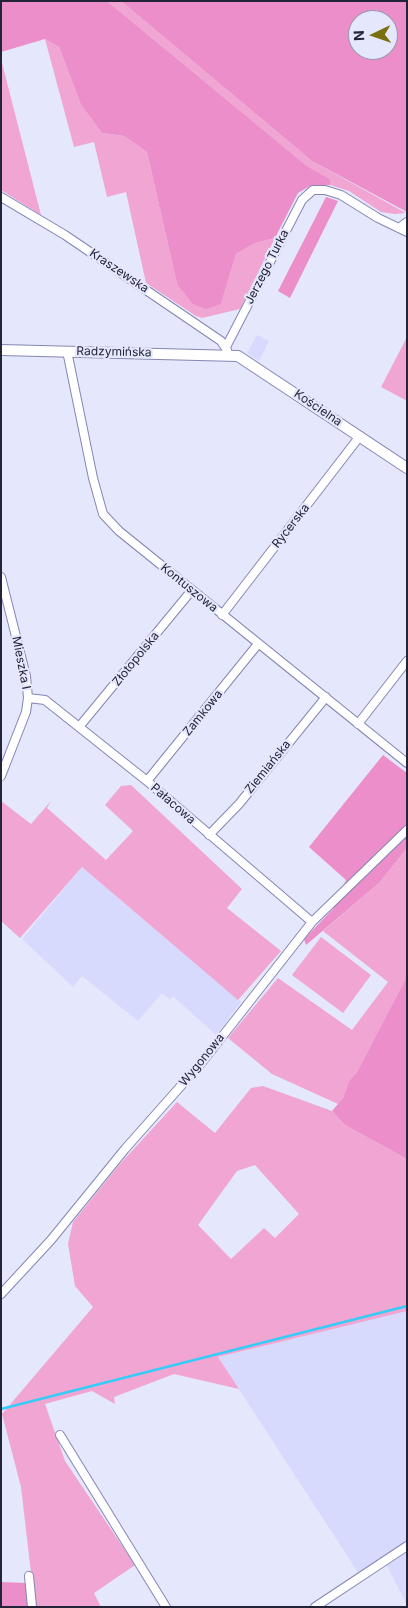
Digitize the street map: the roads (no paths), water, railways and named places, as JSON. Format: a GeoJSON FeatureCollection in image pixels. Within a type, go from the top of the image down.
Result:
{"type":"FeatureCollection","features":[{"type":"Feature","properties":{"kind":"street","name":"Jerzego Turka"},"geometry":{"type":"LineString","coordinates":[[226,351],[302,200],[314,190],[325,190],[341,195],[398,228]]}},
{"type":"Feature","properties":{"kind":"street","name":"Kraszewska"},"geometry":{"type":"LineString","coordinates":[[1,197],[64,235],[221,340],[226,351]]}},
{"type":"Feature","properties":{"kind":"street"},"geometry":{"type":"LineString","coordinates":[[398,228],[407,222]]}},
{"type":"Feature","properties":{"kind":"street"},"geometry":{"type":"LineString","coordinates":[[398,228],[407,232]]}},
{"type":"Feature","properties":{"kind":"street","name":"Radzymińska"},"geometry":{"type":"LineString","coordinates":[[1,350],[226,351]]}},
{"type":"Feature","properties":{"kind":"street","name":"Kontuszowa"},"geometry":{"type":"LineString","coordinates":[[66,351],[93,478],[103,514],[119,531],[407,763]]}},
{"type":"Feature","properties":{"kind":"street","name":"Kościelna"},"geometry":{"type":"LineString","coordinates":[[226,351],[246,360],[407,468]]}},
{"type":"Feature","properties":{"kind":"street","name":"Rycerska"},"geometry":{"type":"LineString","coordinates":[[222,615],[360,436]]}},
{"type":"Feature","properties":{"kind":"street","name":"Mieszka I"},"geometry":{"type":"LineString","coordinates":[[1,577],[26,676],[28,698],[26,712],[1,776]]}},
{"type":"Feature","properties":{"kind":"street","name":"Złotopolska"},"geometry":{"type":"LineString","coordinates":[[79,727],[192,590]]}},
{"type":"Feature","properties":{"kind":"street","name":"Zamkowa"},"geometry":{"type":"LineString","coordinates":[[147,781],[258,644]]}},
{"type":"Feature","properties":{"kind":"street"},"geometry":{"type":"LineString","coordinates":[[358,724],[407,661]]}},
{"type":"Feature","properties":{"kind":"street","name":"Ziemiańska"},"geometry":{"type":"LineString","coordinates":[[208,835],[239,804],[326,697]]}},
{"type":"Feature","properties":{"kind":"street","name":"Pałacowa"},"geometry":{"type":"LineString","coordinates":[[28,698],[45,700],[147,781],[312,922]]}},
{"type":"Feature","properties":{"kind":"street","name":"Wygonowa"},"geometry":{"type":"LineString","coordinates":[[1,1294],[51,1240],[125,1149],[203,1061],[312,922],[407,830]]}},
{"type":"Feature","properties":{"kind":"street"},"geometry":{"type":"LineString","coordinates":[[60,1435],[166,1607]]}},
{"type":"Feature","properties":{"kind":"street"},"geometry":{"type":"LineString","coordinates":[[315,1607],[407,1546]]}},
{"type":"Feature","properties":{"kind":"street"},"geometry":{"type":"LineString","coordinates":[[29,1576],[32,1607]]}},
{"type":"Feature","properties":{"kind":"waterway"},"geometry":{"type":"LineString","coordinates":[[1,1409],[407,1306]]}}]}
